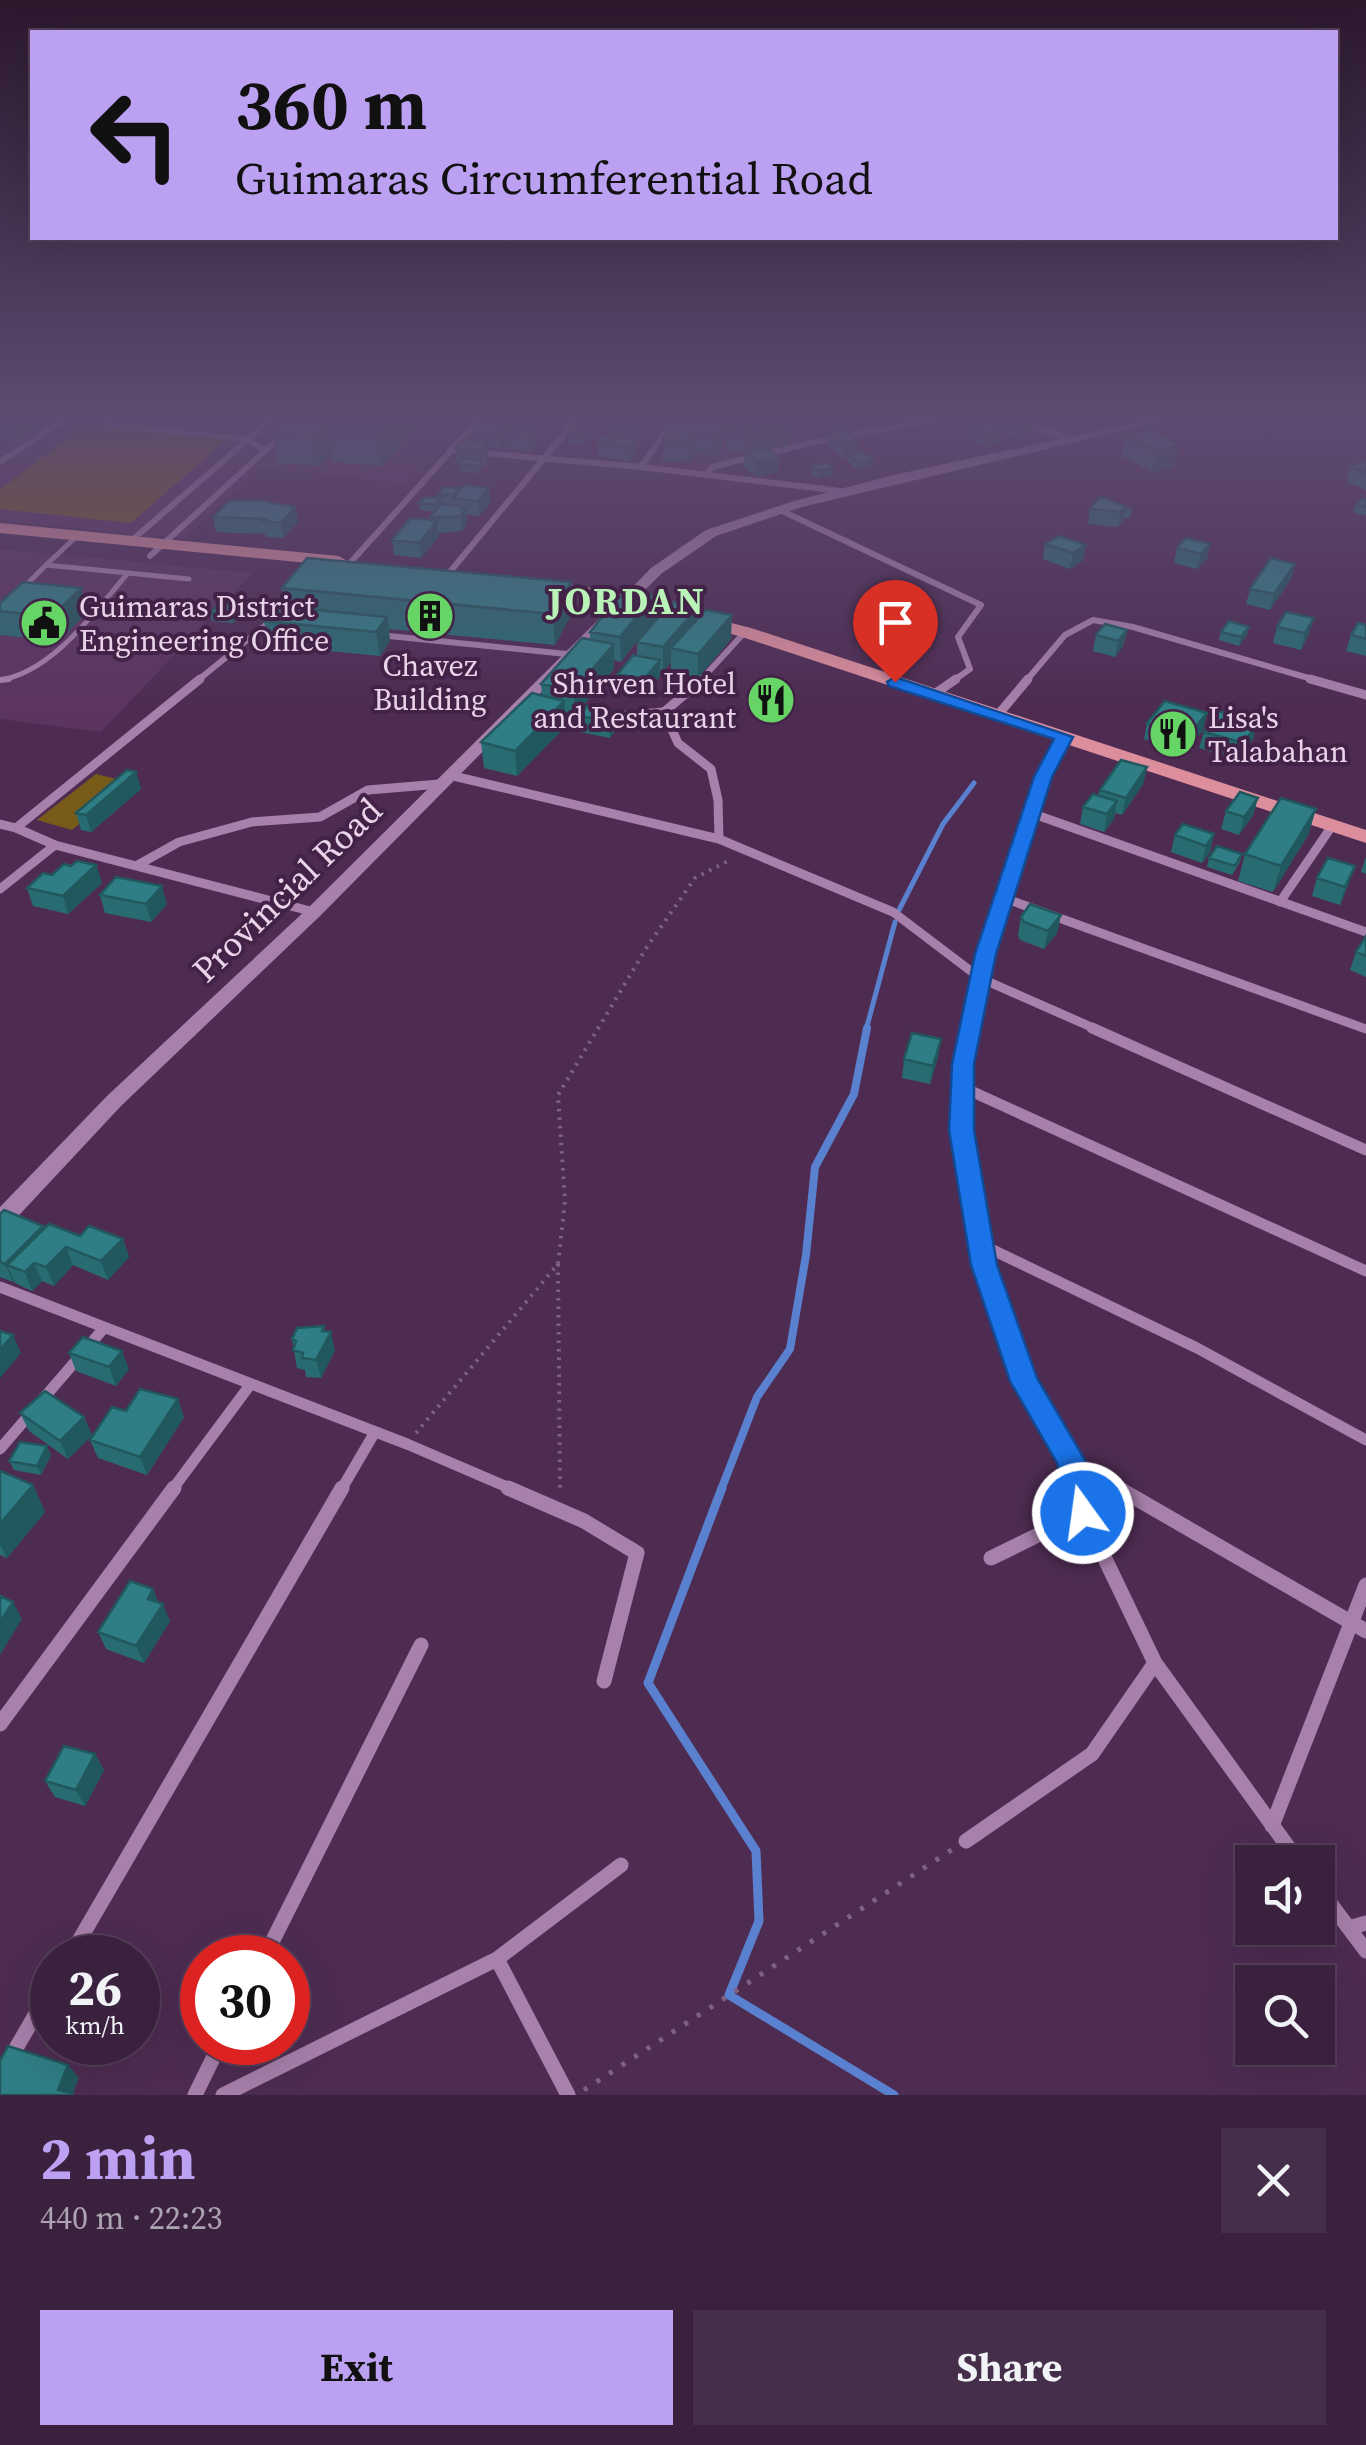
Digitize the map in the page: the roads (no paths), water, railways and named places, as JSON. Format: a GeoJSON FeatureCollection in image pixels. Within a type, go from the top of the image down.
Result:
{"type":"FeatureCollection","features":[{"type":"Feature","properties":{"kind":"main road"},"geometry":{"type":"LineString","coordinates":[[0,528],[71,541],[157,550],[209,555],[369,570],[351,562],[209,555]]}},
{"type":"Feature","properties":{"kind":"main road"},"geometry":{"type":"LineString","coordinates":[[0,540],[130,541],[157,550]]}},
{"type":"Feature","properties":{"kind":"main road"},"geometry":{"type":"LineString","coordinates":[[427,575],[459,577]]}},
{"type":"Feature","properties":{"kind":"main road"},"geometry":{"type":"LineString","coordinates":[[526,587],[625,601],[671,620],[745,632],[1366,837]]}},
{"type":"Feature","properties":{"kind":"street"},"geometry":{"type":"LineString","coordinates":[[130,541],[163,513]]}},
{"type":"Feature","properties":{"kind":"street"},"geometry":{"type":"LineString","coordinates":[[157,550],[197,513]]}},
{"type":"Feature","properties":{"kind":"street"},"geometry":{"type":"LineString","coordinates":[[351,562],[395,513]]}},
{"type":"Feature","properties":{"kind":"street"},"geometry":{"type":"LineString","coordinates":[[459,577],[505,513]]}},
{"type":"Feature","properties":{"kind":"street","name":"Provincial Road"},"geometry":{"type":"LineString","coordinates":[[0,1222],[114,1101],[314,912],[444,780],[527,709],[656,571],[711,534],[772,513]]}},
{"type":"Feature","properties":{"kind":"street"},"geometry":{"type":"LineString","coordinates":[[786,513],[980,605],[958,638],[970,669],[933,694]]}},
{"type":"Feature","properties":{"kind":"street"},"geometry":{"type":"LineString","coordinates":[[16,828],[278,614]]}},
{"type":"Feature","properties":{"kind":"street"},"geometry":{"type":"LineString","coordinates":[[997,716],[1065,635],[1093,620],[1133,627],[1366,696]]}},
{"type":"Feature","properties":{"kind":"street"},"geometry":{"type":"LineString","coordinates":[[269,624],[288,626]]}},
{"type":"Feature","properties":{"kind":"street"},"geometry":{"type":"LineString","coordinates":[[594,718],[664,712],[704,677],[745,632]]}},
{"type":"Feature","properties":{"kind":"street"},"geometry":{"type":"LineString","coordinates":[[363,633],[578,656]]}},
{"type":"Feature","properties":{"kind":"street"},"geometry":{"type":"LineString","coordinates":[[664,712],[678,744],[712,769],[719,839]]}},
{"type":"Feature","properties":{"kind":"street"},"geometry":{"type":"LineString","coordinates":[[1064,737],[1043,777],[980,978],[962,1087],[962,1130],[978,1243],[1024,1381],[1070,1460],[1083,1513],[1155,1664],[1286,1845]]}},
{"type":"Feature","properties":{"kind":"street"},"geometry":{"type":"LineString","coordinates":[[136,866],[180,842],[252,822],[320,817],[368,790],[444,780],[719,839],[893,912],[980,978],[1366,1150]]}},
{"type":"Feature","properties":{"kind":"street"},"geometry":{"type":"LineString","coordinates":[[1031,813],[1366,932]]}},
{"type":"Feature","properties":{"kind":"street"},"geometry":{"type":"LineString","coordinates":[[0,824],[55,846],[314,912]]}},
{"type":"Feature","properties":{"kind":"street"},"geometry":{"type":"LineString","coordinates":[[1280,902],[1332,826]]}},
{"type":"Feature","properties":{"kind":"street"},"geometry":{"type":"LineString","coordinates":[[0,889],[55,846]]}},
{"type":"Feature","properties":{"kind":"street"},"geometry":{"type":"LineString","coordinates":[[1004,898],[1366,1029]]}},
{"type":"Feature","properties":{"kind":"street"},"geometry":{"type":"LineString","coordinates":[[962,1087],[1366,1271]]}},
{"type":"Feature","properties":{"kind":"street"},"geometry":{"type":"LineString","coordinates":[[978,1243],[1197,1348],[1366,1440]]}},
{"type":"Feature","properties":{"kind":"street"},"geometry":{"type":"LineString","coordinates":[[0,1287],[407,1444],[584,1521],[637,1553],[604,1681]]}},
{"type":"Feature","properties":{"kind":"street"},"geometry":{"type":"LineString","coordinates":[[0,1449],[104,1328]]}},
{"type":"Feature","properties":{"kind":"street"},"geometry":{"type":"LineString","coordinates":[[0,1724],[250,1384]]}},
{"type":"Feature","properties":{"kind":"street"},"geometry":{"type":"LineString","coordinates":[[82,1935],[375,1432]]}},
{"type":"Feature","properties":{"kind":"street"},"geometry":{"type":"LineString","coordinates":[[1070,1460],[1366,1631]]}},
{"type":"Feature","properties":{"kind":"street"},"geometry":{"type":"LineString","coordinates":[[992,1558],[1083,1513]]}},
{"type":"Feature","properties":{"kind":"street"},"geometry":{"type":"LineString","coordinates":[[1272,1826],[1366,1586]]}},
{"type":"Feature","properties":{"kind":"street"},"geometry":{"type":"LineString","coordinates":[[276,1935],[421,1644]]}},
{"type":"Feature","properties":{"kind":"street"},"geometry":{"type":"LineString","coordinates":[[966,1841],[1092,1754],[1155,1664]]}},
{"type":"Feature","properties":{"kind":"street"},"geometry":{"type":"LineString","coordinates":[[223,2095],[497,1959],[622,1865]]}},
{"type":"Feature","properties":{"kind":"street"},"geometry":{"type":"LineString","coordinates":[[1335,1904],[1357,1926],[1366,1951]]}},
{"type":"Feature","properties":{"kind":"street"},"geometry":{"type":"LineString","coordinates":[[497,1959],[568,2095]]}},
{"type":"Feature","properties":{"kind":"street"},"geometry":{"type":"LineString","coordinates":[[0,2076],[30,2024]]}},
{"type":"Feature","properties":{"kind":"street"},"geometry":{"type":"LineString","coordinates":[[195,2095],[210,2065]]}},
{"type":"Feature","properties":{"kind":"lane"},"geometry":{"type":"LineString","coordinates":[[12,600],[71,541]]}},
{"type":"Feature","properties":{"kind":"lane"},"geometry":{"type":"LineString","coordinates":[[46,565],[189,579]]}},
{"type":"Feature","properties":{"kind":"lane"},"geometry":{"type":"LineString","coordinates":[[0,680],[9,681],[42,662],[128,574]]}},
{"type":"Feature","properties":{"kind":"lane"},"geometry":{"type":"LineString","coordinates":[[80,606],[98,607]]}},
{"type":"Feature","properties":{"kind":"waterway"},"geometry":{"type":"LineString","coordinates":[[899,910],[943,824],[974,783]]}},
{"type":"Feature","properties":{"kind":"waterway"},"geometry":{"type":"LineString","coordinates":[[866,1030],[895,922]]}},
{"type":"Feature","properties":{"kind":"waterway"},"geometry":{"type":"LineString","coordinates":[[721,1490],[757,1397],[790,1349],[806,1255],[815,1167],[854,1094],[867,1028]]}},
{"type":"Feature","properties":{"kind":"waterway"},"geometry":{"type":"LineString","coordinates":[[722,1488],[648,1683],[756,1851],[759,1921],[729,1995],[894,2095]]}},
{"type":"Feature","properties":{"kind":"place","name":"Chavez Building"},"geometry":{"type":"Point","coordinates":[430,616]}},
{"type":"Feature","properties":{"kind":"place","name":"Guimaras District Engineering Office"},"geometry":{"type":"Point","coordinates":[44,623]}},
{"type":"Feature","properties":{"kind":"place","name":"Shirven Hotel and Restaurant"},"geometry":{"type":"Point","coordinates":[771,700]}},
{"type":"Feature","properties":{"kind":"place","name":"Lisa's Talabahan"},"geometry":{"type":"Point","coordinates":[1173,734]}},
{"type":"Feature","properties":{"kind":"district","name":"JORDAN"},"geometry":{"type":"Point","coordinates":[627,601]}}]}
